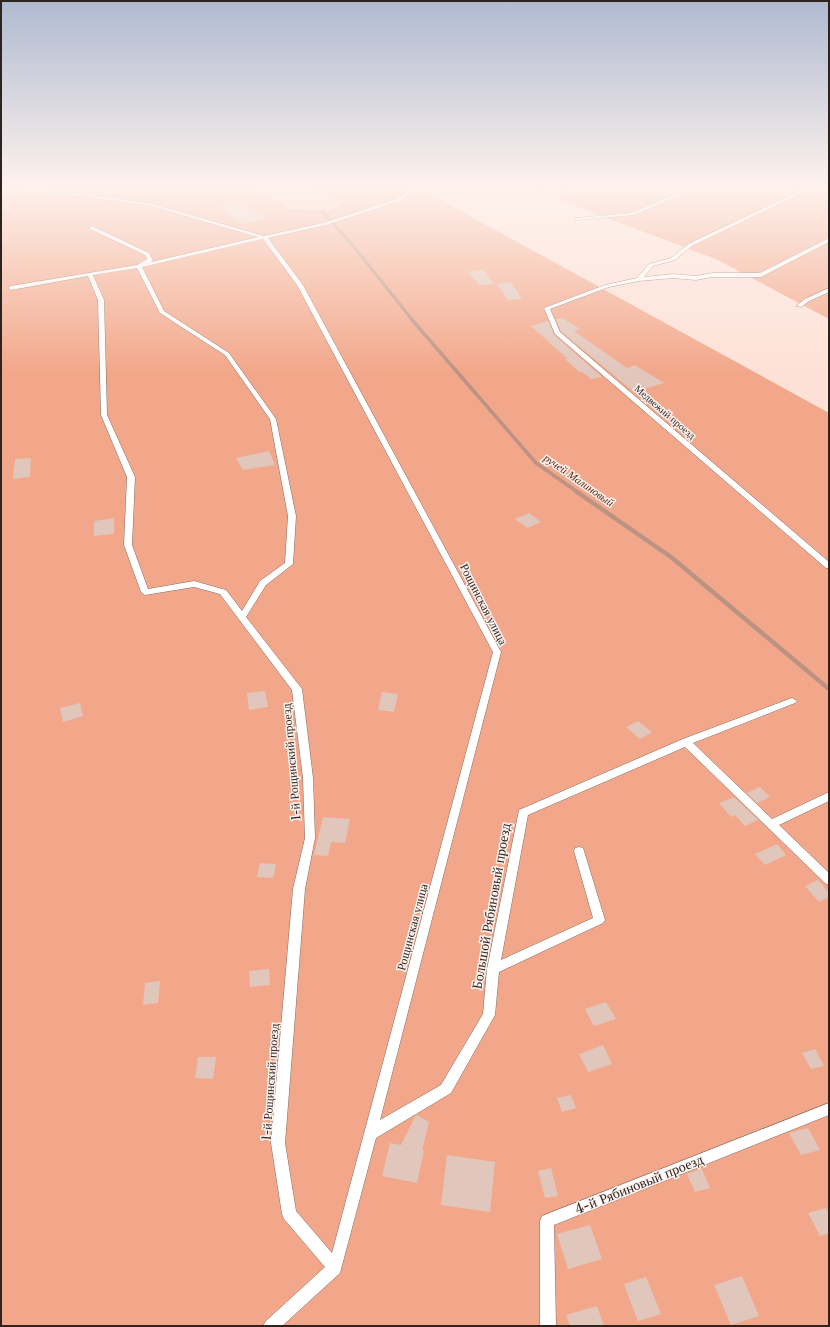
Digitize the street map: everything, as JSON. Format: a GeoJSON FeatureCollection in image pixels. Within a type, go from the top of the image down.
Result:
{"type":"FeatureCollection","features":[{"type":"Feature","properties":{"kind":"lane"},"geometry":{"type":"LineString","coordinates":[[136,249],[147,254],[150,260],[139,266]]}},
{"type":"Feature","properties":{"kind":"lane"},"geometry":{"type":"LineString","coordinates":[[11,288],[139,266],[216,249]]}},
{"type":"Feature","properties":{"kind":"lane","name":"Рощинская улица"},"geometry":{"type":"LineString","coordinates":[[273,249],[300,285],[497,652],[335,1268]]}},
{"type":"Feature","properties":{"kind":"lane"},"geometry":{"type":"LineString","coordinates":[[639,279],[651,265],[673,259],[685,249]]}},
{"type":"Feature","properties":{"kind":"lane"},"geometry":{"type":"LineString","coordinates":[[639,279],[673,276],[696,278],[712,275],[761,275],[812,249]]}},
{"type":"Feature","properties":{"kind":"lane"},"geometry":{"type":"LineString","coordinates":[[139,266],[162,312],[227,354],[273,419],[292,516],[289,564],[264,583],[242,617]]}},
{"type":"Feature","properties":{"kind":"lane","name":"1-й Рощинский проезд"},"geometry":{"type":"LineString","coordinates":[[90,274],[101,300],[104,415],[131,477],[128,545],[145,592],[194,584],[223,592],[297,689],[308,778],[310,838],[299,889],[278,1143],[290,1214],[335,1268]]}},
{"type":"Feature","properties":{"kind":"lane","name":"Медвежий проезд"},"geometry":{"type":"LineString","coordinates":[[639,279],[607,286],[547,308],[557,333],[829,566]]}},
{"type":"Feature","properties":{"kind":"lane"},"geometry":{"type":"LineString","coordinates":[[799,306],[807,300],[829,290]]}},
{"type":"Feature","properties":{"kind":"lane"},"geometry":{"type":"LineString","coordinates":[[792,701],[686,742],[750,802],[829,880]]}},
{"type":"Feature","properties":{"kind":"lane","name":"Большой Рябиновый проезд"},"geometry":{"type":"LineString","coordinates":[[370,1134],[446,1089],[489,1015],[493,969],[523,813],[686,742]]}},
{"type":"Feature","properties":{"kind":"lane"},"geometry":{"type":"LineString","coordinates":[[771,824],[829,796]]}},
{"type":"Feature","properties":{"kind":"lane"},"geometry":{"type":"LineString","coordinates":[[493,969],[599,920],[579,851]]}},
{"type":"Feature","properties":{"kind":"lane","name":"4-й Рябиновый проезд"},"geometry":{"type":"LineString","coordinates":[[548,1326],[547,1221],[829,1109]]}},
{"type":"Feature","properties":{"kind":"lane"},"geometry":{"type":"LineString","coordinates":[[271,1326],[335,1268]]}},
{"type":"Feature","properties":{"kind":"shaded area"},"geometry":{"type":"Polygon","coordinates":[[[1,249],[530,249],[829,413],[829,1326],[1,1326],[1,249]]]}},
{"type":"Feature","properties":{"kind":"shaded area"},"geometry":{"type":"Polygon","coordinates":[[[689,249],[829,249],[829,319],[718,260],[689,249]]]}},
{"type":"Feature","properties":{"kind":"building"},"geometry":{"type":"Polygon","coordinates":[[[484,270],[494,284],[480,285],[468,272],[484,270]]]}},
{"type":"Feature","properties":{"kind":"building"},"geometry":{"type":"Polygon","coordinates":[[[511,282],[522,299],[508,300],[497,284],[511,282]]]}},
{"type":"Feature","properties":{"kind":"building"},"geometry":{"type":"Polygon","coordinates":[[[562,318],[580,329],[574,331],[627,368],[635,365],[664,383],[634,392],[561,331],[556,319],[562,318]]]}},
{"type":"Feature","properties":{"kind":"building"},"geometry":{"type":"Polygon","coordinates":[[[548,321],[554,335],[602,377],[591,379],[582,372],[579,372],[565,359],[568,359],[531,326],[548,321]]]}},
{"type":"Feature","properties":{"kind":"building"},"geometry":{"type":"Polygon","coordinates":[[[269,451],[275,465],[243,470],[236,458],[269,451]]]}},
{"type":"Feature","properties":{"kind":"building"},"geometry":{"type":"Polygon","coordinates":[[[31,458],[30,477],[13,479],[15,459],[31,458]]]}},
{"type":"Feature","properties":{"kind":"building"},"geometry":{"type":"Polygon","coordinates":[[[529,513],[541,522],[528,528],[515,519],[529,513]]]}},
{"type":"Feature","properties":{"kind":"building"},"geometry":{"type":"Polygon","coordinates":[[[114,518],[114,534],[94,536],[94,521],[114,518]]]}},
{"type":"Feature","properties":{"kind":"building"},"geometry":{"type":"Polygon","coordinates":[[[265,691],[268,707],[249,710],[247,693],[265,691]]]}},
{"type":"Feature","properties":{"kind":"building"},"geometry":{"type":"Polygon","coordinates":[[[382,692],[398,694],[394,712],[378,710],[382,692]]]}},
{"type":"Feature","properties":{"kind":"building"},"geometry":{"type":"Polygon","coordinates":[[[80,703],[83,716],[63,722],[60,708],[80,703]]]}},
{"type":"Feature","properties":{"kind":"building"},"geometry":{"type":"Polygon","coordinates":[[[638,721],[652,732],[640,739],[626,727],[638,721]]]}},
{"type":"Feature","properties":{"kind":"building"},"geometry":{"type":"Polygon","coordinates":[[[760,787],[770,797],[757,803],[747,793],[760,787]]]}},
{"type":"Feature","properties":{"kind":"building"},"geometry":{"type":"Polygon","coordinates":[[[735,798],[758,820],[745,826],[735,815],[731,817],[719,803],[735,798]]]}},
{"type":"Feature","properties":{"kind":"building"},"geometry":{"type":"Polygon","coordinates":[[[323,817],[350,819],[345,843],[331,842],[328,856],[314,855],[323,817]]]}},
{"type":"Feature","properties":{"kind":"building"},"geometry":{"type":"Polygon","coordinates":[[[777,844],[786,855],[765,865],[755,854],[777,844]]]}},
{"type":"Feature","properties":{"kind":"building"},"geometry":{"type":"Polygon","coordinates":[[[260,863],[276,864],[273,878],[257,877],[260,863]]]}},
{"type":"Feature","properties":{"kind":"building"},"geometry":{"type":"Polygon","coordinates":[[[818,880],[829,893],[829,897],[819,902],[805,886],[818,880]]]}},
{"type":"Feature","properties":{"kind":"building"},"geometry":{"type":"Polygon","coordinates":[[[269,969],[270,985],[250,987],[249,971],[269,969]]]}},
{"type":"Feature","properties":{"kind":"building"},"geometry":{"type":"Polygon","coordinates":[[[160,981],[158,1003],[143,1005],[145,983],[160,981]]]}},
{"type":"Feature","properties":{"kind":"building"},"geometry":{"type":"Polygon","coordinates":[[[606,1002],[616,1019],[594,1026],[585,1009],[606,1002]]]}},
{"type":"Feature","properties":{"kind":"building"},"geometry":{"type":"Polygon","coordinates":[[[603,1045],[612,1064],[588,1072],[579,1054],[603,1045]]]}},
{"type":"Feature","properties":{"kind":"building"},"geometry":{"type":"Polygon","coordinates":[[[815,1049],[824,1066],[811,1069],[802,1053],[815,1049]]]}},
{"type":"Feature","properties":{"kind":"building"},"geometry":{"type":"Polygon","coordinates":[[[198,1057],[216,1057],[213,1079],[195,1078],[198,1057]]]}},
{"type":"Feature","properties":{"kind":"building"},"geometry":{"type":"Polygon","coordinates":[[[571,1095],[576,1108],[562,1112],[557,1098],[571,1095]]]}},
{"type":"Feature","properties":{"kind":"building"},"geometry":{"type":"Polygon","coordinates":[[[416,1115],[429,1122],[422,1151],[424,1151],[417,1183],[382,1176],[390,1143],[401,1145],[416,1115]]]}},
{"type":"Feature","properties":{"kind":"building"},"geometry":{"type":"Polygon","coordinates":[[[808,1128],[820,1150],[801,1155],[789,1133],[808,1128]]]}},
{"type":"Feature","properties":{"kind":"building"},"geometry":{"type":"Polygon","coordinates":[[[447,1155],[495,1162],[490,1212],[441,1205],[447,1155]]]}},
{"type":"Feature","properties":{"kind":"building"},"geometry":{"type":"Polygon","coordinates":[[[551,1168],[558,1196],[545,1198],[538,1171],[551,1168]]]}},
{"type":"Feature","properties":{"kind":"building"},"geometry":{"type":"Polygon","coordinates":[[[702,1169],[710,1188],[695,1192],[687,1174],[702,1169]]]}},
{"type":"Feature","properties":{"kind":"building"},"geometry":{"type":"Polygon","coordinates":[[[826,1208],[829,1214],[829,1233],[820,1236],[808,1213],[826,1208]]]}},
{"type":"Feature","properties":{"kind":"building"},"geometry":{"type":"Polygon","coordinates":[[[590,1225],[602,1259],[568,1269],[557,1234],[590,1225]]]}},
{"type":"Feature","properties":{"kind":"building"},"geometry":{"type":"Polygon","coordinates":[[[742,1276],[759,1316],[731,1325],[714,1285],[742,1276]]]}},
{"type":"Feature","properties":{"kind":"building"},"geometry":{"type":"Polygon","coordinates":[[[646,1277],[661,1314],[638,1321],[624,1284],[646,1277]]]}},
{"type":"Feature","properties":{"kind":"building"},"geometry":{"type":"Polygon","coordinates":[[[597,1306],[604,1326],[570,1326],[566,1315],[597,1306]]]}},
{"type":"Feature","properties":{"kind":"waterway","name":"ручей Малиновый"},"geometry":{"type":"LineString","coordinates":[[356,249],[414,322]]}},
{"type":"Feature","properties":{"kind":"waterway","name":"ручей Малиновый"},"geometry":{"type":"LineString","coordinates":[[413,321],[536,463],[579,493]]}},
{"type":"Feature","properties":{"kind":"waterway","name":"ручей Малиновый"},"geometry":{"type":"LineString","coordinates":[[577,492],[671,557],[829,689]]}}]}
